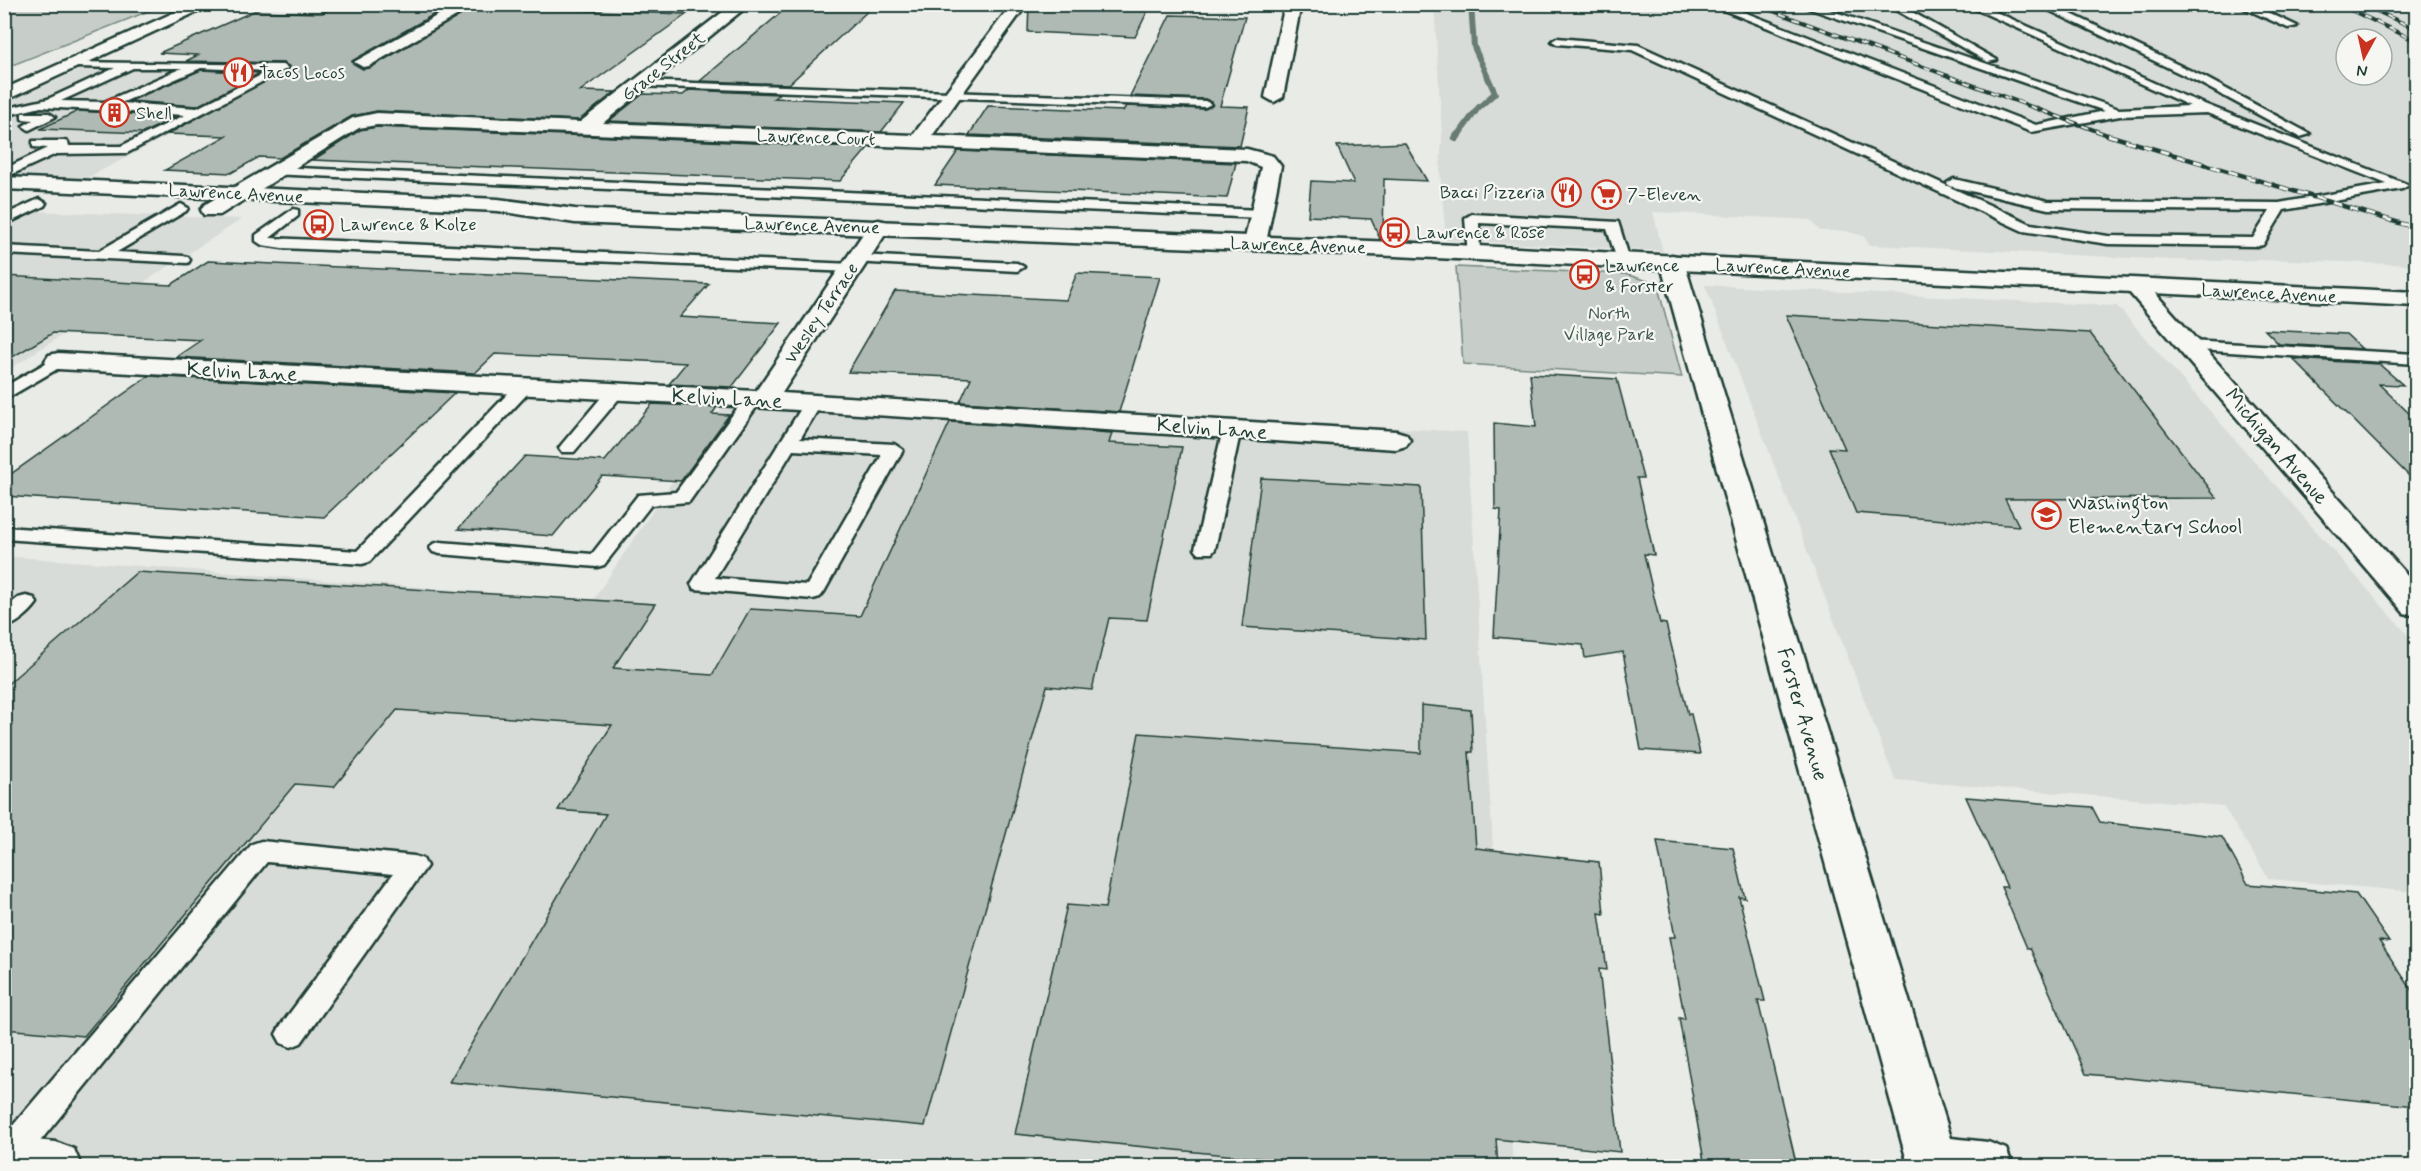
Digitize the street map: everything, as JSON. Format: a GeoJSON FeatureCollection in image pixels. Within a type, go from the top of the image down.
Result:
{"type":"FeatureCollection","features":[{"type":"Feature","properties":{"kind":"street"},"geometry":{"type":"LineString","coordinates":[[25,67],[178,4]]}},
{"type":"Feature","properties":{"kind":"street"},"geometry":{"type":"LineString","coordinates":[[4,96],[207,4]]}},
{"type":"Feature","properties":{"kind":"street"},"geometry":{"type":"LineString","coordinates":[[363,62],[470,4]]}},
{"type":"Feature","properties":{"kind":"street","name":"Grace Street"},"geometry":{"type":"LineString","coordinates":[[584,128],[743,4]]}},
{"type":"Feature","properties":{"kind":"street"},"geometry":{"type":"LineString","coordinates":[[919,141],[1020,4]]}},
{"type":"Feature","properties":{"kind":"street"},"geometry":{"type":"LineString","coordinates":[[1274,97],[1293,4]]}},
{"type":"Feature","properties":{"kind":"street","name":"Lawrence Court"},"geometry":{"type":"LineString","coordinates":[[212,210],[353,124],[377,119],[1247,155],[1266,160],[1271,166],[1261,214]]}},
{"type":"Feature","properties":{"kind":"street","name":"Lawrence Avenue"},"geometry":{"type":"LineString","coordinates":[[4,183],[498,205],[575,216]]}},
{"type":"Feature","properties":{"kind":"street","name":"Lawrence Avenue"},"geometry":{"type":"LineString","coordinates":[[4,201],[485,221],[575,216],[879,227],[1672,262],[2416,299]]}},
{"type":"Feature","properties":{"kind":"street"},"geometry":{"type":"LineString","coordinates":[[1255,243],[1261,214]]}},
{"type":"Feature","properties":{"kind":"street","name":"Wesley Terrace"},"geometry":{"type":"LineString","coordinates":[[758,399],[879,227]]}},
{"type":"Feature","properties":{"kind":"street","name":"Forster Avenue"},"geometry":{"type":"LineString","coordinates":[[1672,262],[1933,1164]]}},
{"type":"Feature","properties":{"kind":"street","name":"Michigan Avenue"},"geometry":{"type":"LineString","coordinates":[[2137,286],[2416,605]]}},
{"type":"Feature","properties":{"kind":"street","name":"Kelvin Lane"},"geometry":{"type":"LineString","coordinates":[[58,362],[758,399],[1396,440]]}},
{"type":"Feature","properties":{"kind":"street"},"geometry":{"type":"LineString","coordinates":[[4,1161],[56,1167]]}},
{"type":"Feature","properties":{"kind":"street"},"geometry":{"type":"LineString","coordinates":[[1933,1164],[1988,1167]]}},
{"type":"Feature","properties":{"kind":"lane"},"geometry":{"type":"LineString","coordinates":[[1713,4],[2035,129],[2120,112],[2209,109]]}},
{"type":"Feature","properties":{"kind":"lane"},"geometry":{"type":"LineString","coordinates":[[1801,4],[2120,112]]}},
{"type":"Feature","properties":{"kind":"lane"},"geometry":{"type":"LineString","coordinates":[[1884,4],[1901,10]]}},
{"type":"Feature","properties":{"kind":"lane"},"geometry":{"type":"LineString","coordinates":[[1890,4],[2039,86]]}},
{"type":"Feature","properties":{"kind":"lane"},"geometry":{"type":"LineString","coordinates":[[1969,4],[2209,109],[2402,186]]}},
{"type":"Feature","properties":{"kind":"lane"},"geometry":{"type":"LineString","coordinates":[[2041,4],[2200,80],[2416,193]]}},
{"type":"Feature","properties":{"kind":"lane"},"geometry":{"type":"LineString","coordinates":[[2240,4],[2292,26],[2252,4]]}},
{"type":"Feature","properties":{"kind":"lane"},"geometry":{"type":"LineString","coordinates":[[1557,41],[1634,47],[2028,228],[2108,240],[2258,242],[2279,207]]}},
{"type":"Feature","properties":{"kind":"lane"},"geometry":{"type":"LineString","coordinates":[[4,163],[46,149],[123,150],[283,68],[77,64]]}},
{"type":"Feature","properties":{"kind":"lane"},"geometry":{"type":"LineString","coordinates":[[6,117],[131,65]]}},
{"type":"Feature","properties":{"kind":"lane"},"geometry":{"type":"LineString","coordinates":[[106,106],[198,65]]}},
{"type":"Feature","properties":{"kind":"lane"},"geometry":{"type":"LineString","coordinates":[[640,84],[1204,104]]}},
{"type":"Feature","properties":{"kind":"lane"},"geometry":{"type":"LineString","coordinates":[[41,104],[199,112]]}},
{"type":"Feature","properties":{"kind":"lane"},"geometry":{"type":"LineString","coordinates":[[6,117],[28,121]]}},
{"type":"Feature","properties":{"kind":"lane"},"geometry":{"type":"LineString","coordinates":[[4,174],[23,158]]}},
{"type":"Feature","properties":{"kind":"lane"},"geometry":{"type":"LineString","coordinates":[[1900,170],[2048,205],[2279,207],[2402,186]]}},
{"type":"Feature","properties":{"kind":"lane"},"geometry":{"type":"LineString","coordinates":[[275,171],[1261,214]]}},
{"type":"Feature","properties":{"kind":"lane"},"geometry":{"type":"LineString","coordinates":[[4,221],[39,202]]}},
{"type":"Feature","properties":{"kind":"lane"},"geometry":{"type":"LineString","coordinates":[[102,255],[181,208]]}},
{"type":"Feature","properties":{"kind":"lane"},"geometry":{"type":"LineString","coordinates":[[293,213],[261,238],[267,242],[282,244],[1017,267]]}},
{"type":"Feature","properties":{"kind":"lane"},"geometry":{"type":"LineString","coordinates":[[1473,253],[1472,218],[1612,225],[1623,260]]}},
{"type":"Feature","properties":{"kind":"lane"},"geometry":{"type":"LineString","coordinates":[[4,250],[183,260]]}},
{"type":"Feature","properties":{"kind":"lane"},"geometry":{"type":"LineString","coordinates":[[2189,346],[2416,359]]}},
{"type":"Feature","properties":{"kind":"lane"},"geometry":{"type":"LineString","coordinates":[[4,395],[58,362]]}},
{"type":"Feature","properties":{"kind":"lane"},"geometry":{"type":"LineString","coordinates":[[4,533],[362,558],[524,387]]}},
{"type":"Feature","properties":{"kind":"lane"},"geometry":{"type":"LineString","coordinates":[[568,448],[616,392]]}},
{"type":"Feature","properties":{"kind":"lane"},"geometry":{"type":"LineString","coordinates":[[440,548],[597,561],[645,499],[682,498],[758,399]]}},
{"type":"Feature","properties":{"kind":"lane"},"geometry":{"type":"LineString","coordinates":[[787,444],[894,450],[813,592],[701,584],[787,444],[813,403]]}},
{"type":"Feature","properties":{"kind":"lane"},"geometry":{"type":"LineString","coordinates":[[1205,549],[1232,429]]}},
{"type":"Feature","properties":{"kind":"lane"},"geometry":{"type":"LineString","coordinates":[[4,621],[26,603]]}},
{"type":"Feature","properties":{"kind":"lane"},"geometry":{"type":"LineString","coordinates":[[4,1161],[261,851],[414,866],[291,1034]]}},
{"type":"Feature","properties":{"kind":"shaded area"},"geometry":{"type":"Polygon","coordinates":[[[1434,5],[2416,5],[2416,265],[2289,260],[2192,261],[1870,245],[1863,236],[1845,231],[1820,231],[1810,220],[1653,212],[1663,251],[1446,240],[1440,172],[1442,135],[1434,5]]]}},
{"type":"Feature","properties":{"kind":"shaded area"},"geometry":{"type":"Polygon","coordinates":[[[103,60],[300,67],[85,179],[5,176],[5,103],[103,60]]]}},
{"type":"Feature","properties":{"kind":"shaded area"},"geometry":{"type":"Polygon","coordinates":[[[5,210],[242,219],[5,372],[5,210]]]}},
{"type":"Feature","properties":{"kind":"shaded area","name":"Washington Elementary School"},"geometry":{"type":"Polygon","coordinates":[[[1705,285],[2117,306],[2416,644],[2416,892],[2269,879],[2223,806],[1895,780],[1705,285]]]}},
{"type":"Feature","properties":{"kind":"shaded area"},"geometry":{"type":"Polygon","coordinates":[[[735,388],[1467,432],[1513,1166],[5,1166],[4,556],[593,600],[735,388]]]}},
{"type":"Feature","properties":{"kind":"green space"},"geometry":{"type":"Polygon","coordinates":[[[5,4],[164,4],[164,5],[5,68],[5,4]]]}},
{"type":"Feature","properties":{"kind":"green space","name":"North Village Park"},"geometry":{"type":"Polygon","coordinates":[[[1456,267],[1625,274],[1654,283],[1659,291],[1682,377],[1463,364],[1456,267]]]}},
{"type":"Feature","properties":{"kind":"building"},"geometry":{"type":"Polygon","coordinates":[[[340,4],[452,4],[352,61],[363,69],[370,68],[479,4],[542,4],[535,9],[687,14],[580,91],[615,92],[579,120],[377,111],[352,116],[280,158],[259,157],[231,173],[165,170],[226,136],[168,134],[290,67],[283,63],[186,61],[198,55],[159,53],[254,11],[322,13],[340,4]]]}},
{"type":"Feature","properties":{"kind":"building"},"geometry":{"type":"Polygon","coordinates":[[[1029,4],[1151,4],[1135,37],[1028,32],[1029,4]]]}},
{"type":"Feature","properties":{"kind":"building"},"geometry":{"type":"Polygon","coordinates":[[[790,5],[871,8],[789,84],[700,81],[790,5]]]}},
{"type":"Feature","properties":{"kind":"building"},"geometry":{"type":"Polygon","coordinates":[[[1170,15],[1245,17],[1220,106],[1249,107],[1240,146],[969,135],[988,106],[1123,111],[1126,106],[1205,109],[1212,106],[1212,102],[1205,99],[1130,96],[1170,15]]]}},
{"type":"Feature","properties":{"kind":"building"},"geometry":{"type":"Polygon","coordinates":[[[201,70],[260,73],[197,106],[130,101],[201,70]]]}},
{"type":"Feature","properties":{"kind":"building"},"geometry":{"type":"Polygon","coordinates":[[[689,90],[779,94],[774,98],[904,103],[881,132],[609,121],[643,94],[683,95],[689,90]]]}},
{"type":"Feature","properties":{"kind":"building"},"geometry":{"type":"Polygon","coordinates":[[[78,111],[176,117],[143,133],[40,129],[78,111]]]}},
{"type":"Feature","properties":{"kind":"building"},"geometry":{"type":"Polygon","coordinates":[[[377,127],[868,148],[840,181],[313,160],[360,130],[377,127]]]}},
{"type":"Feature","properties":{"kind":"building"},"geometry":{"type":"Polygon","coordinates":[[[1405,143],[1427,181],[1384,179],[1383,239],[1380,239],[1371,219],[1308,216],[1311,181],[1354,183],[1337,146],[1405,143]]]}},
{"type":"Feature","properties":{"kind":"building"},"geometry":{"type":"Polygon","coordinates":[[[958,151],[1236,163],[1227,198],[935,185],[958,151]]]}},
{"type":"Feature","properties":{"kind":"building"},"geometry":{"type":"Polygon","coordinates":[[[208,261],[709,284],[680,317],[781,323],[732,387],[669,384],[686,363],[495,354],[475,373],[176,357],[201,340],[53,333],[4,362],[4,276],[171,285],[208,261]]]}},
{"type":"Feature","properties":{"kind":"building"},"geometry":{"type":"Polygon","coordinates":[[[1077,273],[1160,277],[1119,412],[960,402],[971,378],[848,372],[895,291],[1066,300],[1077,273]]]}},
{"type":"Feature","properties":{"kind":"building"},"geometry":{"type":"Polygon","coordinates":[[[1786,315],[2090,333],[2217,498],[2005,499],[2019,526],[1856,513],[1829,448],[1845,449],[1786,315]]]}},
{"type":"Feature","properties":{"kind":"building"},"geometry":{"type":"Polygon","coordinates":[[[2265,330],[2346,334],[2362,349],[2279,344],[2265,330]]]}},
{"type":"Feature","properties":{"kind":"building"},"geometry":{"type":"Polygon","coordinates":[[[2293,359],[2379,364],[2403,385],[2379,384],[2416,420],[2416,483],[2293,359]]]}},
{"type":"Feature","properties":{"kind":"building"},"geometry":{"type":"Polygon","coordinates":[[[1530,374],[1617,379],[1643,478],[1637,478],[1654,555],[1644,554],[1660,623],[1666,624],[1700,754],[1641,750],[1623,652],[1585,658],[1583,645],[1494,637],[1501,510],[1495,509],[1494,423],[1536,427],[1530,374]]]}},
{"type":"Feature","properties":{"kind":"building"},"geometry":{"type":"Polygon","coordinates":[[[149,376],[455,393],[324,517],[4,496],[4,479],[149,376]]]}},
{"type":"Feature","properties":{"kind":"building"},"geometry":{"type":"Polygon","coordinates":[[[652,404],[717,407],[712,414],[729,415],[681,481],[602,476],[553,536],[458,529],[525,456],[605,461],[652,404]]]}},
{"type":"Feature","properties":{"kind":"building"},"geometry":{"type":"Polygon","coordinates":[[[950,422],[1112,433],[1109,443],[1182,447],[1147,620],[1109,618],[1092,690],[1047,686],[925,1126],[449,1082],[606,814],[558,810],[612,725],[397,710],[334,787],[295,784],[84,1036],[4,1029],[4,687],[137,572],[655,604],[613,668],[712,675],[750,609],[860,616],[950,422]]]}},
{"type":"Feature","properties":{"kind":"building"},"geometry":{"type":"Polygon","coordinates":[[[1261,478],[1421,487],[1426,640],[1242,627],[1261,478]]]}},
{"type":"Feature","properties":{"kind":"building"},"geometry":{"type":"Polygon","coordinates":[[[1421,705],[1471,710],[1473,752],[1469,752],[1476,848],[1599,862],[1604,914],[1599,913],[1607,970],[1599,969],[1620,1152],[1496,1139],[1498,1167],[1346,1167],[1015,1134],[1067,905],[1105,908],[1139,733],[1421,753],[1421,705]]]}},
{"type":"Feature","properties":{"kind":"building"},"geometry":{"type":"Polygon","coordinates":[[[1966,797],[2092,807],[2100,822],[2222,837],[2248,884],[2356,894],[2389,942],[2379,941],[2416,996],[2416,1106],[2086,1074],[2030,948],[2027,948],[2001,887],[2007,887],[1966,797]]]}},
{"type":"Feature","properties":{"kind":"building"},"geometry":{"type":"Polygon","coordinates":[[[1657,841],[1733,848],[1745,898],[1739,897],[1765,1001],[1758,1001],[1797,1167],[1705,1167],[1679,1018],[1685,1019],[1669,937],[1675,937],[1657,841]]]}},
{"type":"Feature","properties":{"kind":"waterway"},"geometry":{"type":"LineString","coordinates":[[1457,137],[1478,108],[1495,93],[1474,47],[1471,4]]}},
{"type":"Feature","properties":{"kind":"railway"},"geometry":{"type":"LineString","coordinates":[[1754,4],[2113,137]]}},
{"type":"Feature","properties":{"kind":"railway"},"geometry":{"type":"LineString","coordinates":[[2338,4],[2416,41]]}},
{"type":"Feature","properties":{"kind":"railway"},"geometry":{"type":"LineString","coordinates":[[2361,4],[2416,29]]}},
{"type":"Feature","properties":{"kind":"railway"},"geometry":{"type":"LineString","coordinates":[[2108,135],[2416,228]]}},
{"type":"Feature","properties":{"kind":"place","name":"Tacos Locos"},"geometry":{"type":"Point","coordinates":[238,72]}},
{"type":"Feature","properties":{"kind":"place","name":"Shell"},"geometry":{"type":"Point","coordinates":[115,113]}},
{"type":"Feature","properties":{"kind":"place","name":"Bacci Pizzeria"},"geometry":{"type":"Point","coordinates":[1566,192]}},
{"type":"Feature","properties":{"kind":"place","name":"7-Eleven"},"geometry":{"type":"Point","coordinates":[1606,194]}},
{"type":"Feature","properties":{"kind":"place","name":"Lawrence & Kolze"},"geometry":{"type":"Point","coordinates":[319,224]}},
{"type":"Feature","properties":{"kind":"place","name":"Lawrence & Rose"},"geometry":{"type":"Point","coordinates":[1395,232]}},
{"type":"Feature","properties":{"kind":"place","name":"Lawrence & Forster"},"geometry":{"type":"Point","coordinates":[1584,275]}},
{"type":"Feature","properties":{"kind":"place","name":"Washington Elementary School"},"geometry":{"type":"Point","coordinates":[2047,514]}}]}
